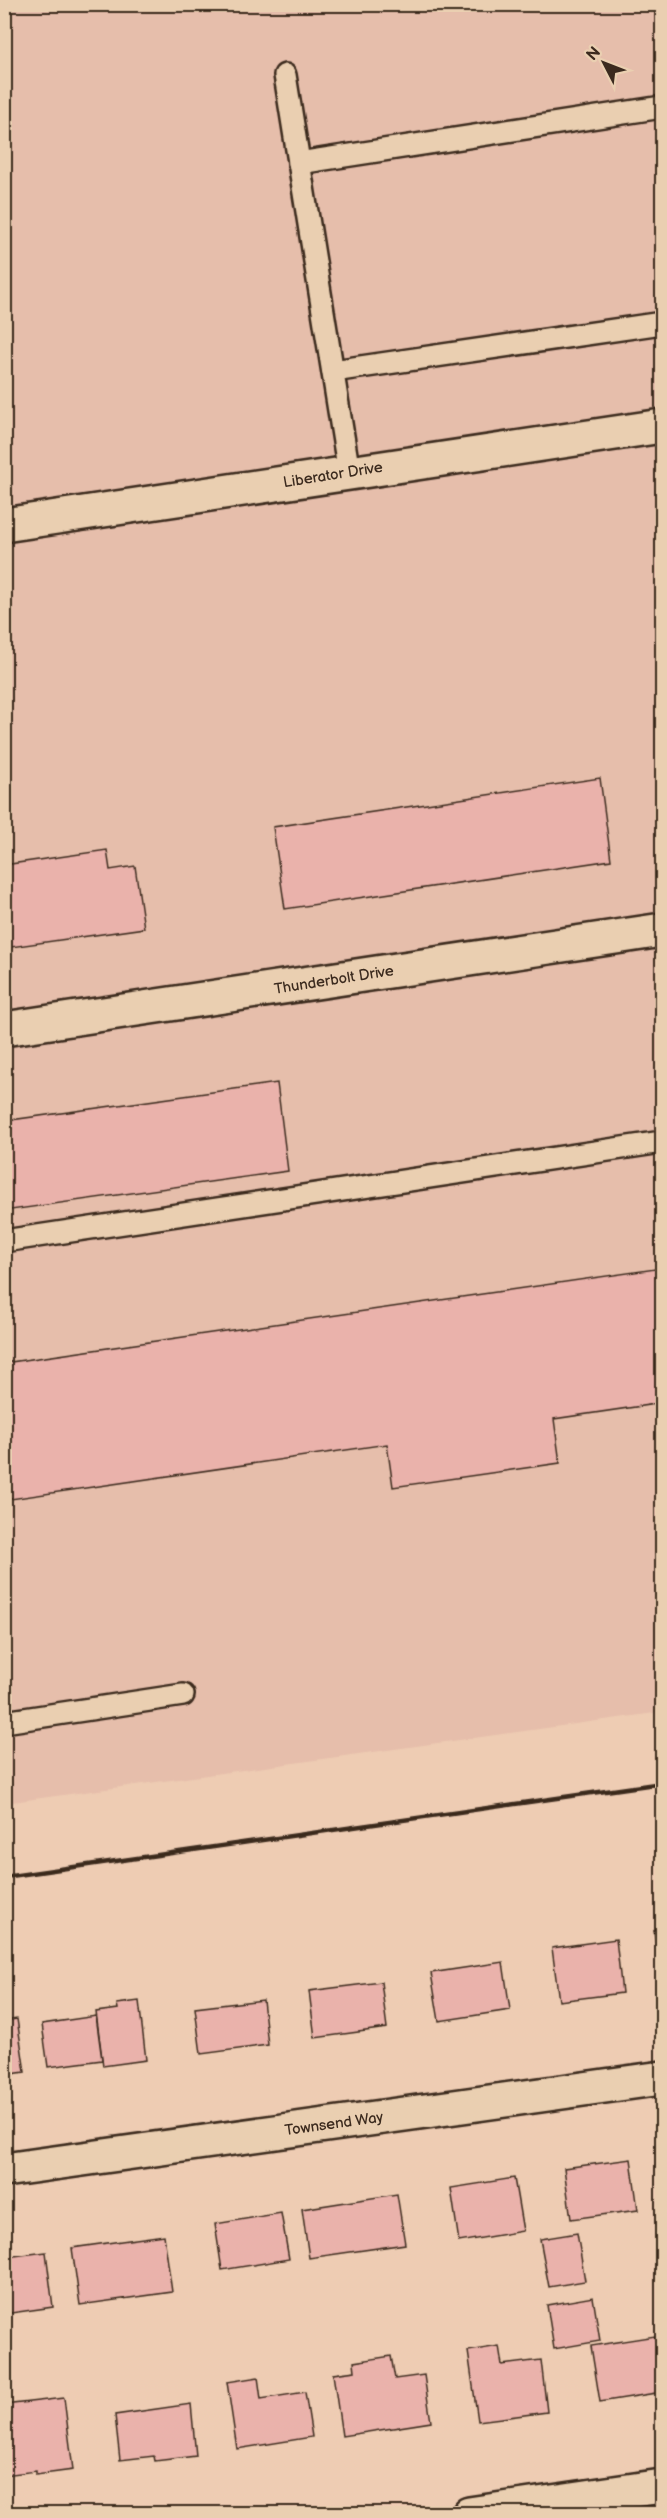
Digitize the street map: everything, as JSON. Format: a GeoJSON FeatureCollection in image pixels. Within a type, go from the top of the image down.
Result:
{"type":"FeatureCollection","features":[{"type":"Feature","properties":{"kind":"street","name":"Liberator Drive"},"geometry":{"type":"LineString","coordinates":[[4,525],[663,426]]}},
{"type":"Feature","properties":{"kind":"street","name":"Thunderbolt Drive"},"geometry":{"type":"LineString","coordinates":[[4,1029],[663,930]]}},
{"type":"Feature","properties":{"kind":"street","name":"Townsend Way"},"geometry":{"type":"LineString","coordinates":[[4,2170],[663,2078]]}},
{"type":"Feature","properties":{"kind":"street"},"geometry":{"type":"LineString","coordinates":[[469,2514],[663,2486]]}},
{"type":"Feature","properties":{"kind":"lane"},"geometry":{"type":"LineString","coordinates":[[285,75],[349,473]]}},
{"type":"Feature","properties":{"kind":"lane"},"geometry":{"type":"LineString","coordinates":[[299,163],[663,107]]}},
{"type":"Feature","properties":{"kind":"lane"},"geometry":{"type":"LineString","coordinates":[[333,371],[663,323]]}},
{"type":"Feature","properties":{"kind":"lane"},"geometry":{"type":"LineString","coordinates":[[4,1241],[663,1142]]}},
{"type":"Feature","properties":{"kind":"lane"},"geometry":{"type":"LineString","coordinates":[[4,1722],[183,1695]]}},
{"type":"Feature","properties":{"kind":"shaded area"},"geometry":{"type":"Polygon","coordinates":[[[4,5],[662,5],[662,1712],[5,1803],[4,5]]]}},
{"type":"Feature","properties":{"kind":"building"},"geometry":{"type":"Polygon","coordinates":[[[600,778],[611,860],[285,909],[273,827],[600,778]]]}},
{"type":"Feature","properties":{"kind":"building"},"geometry":{"type":"Polygon","coordinates":[[[107,850],[110,870],[135,866],[144,928],[4,948],[4,865],[107,850]]]}},
{"type":"Feature","properties":{"kind":"building"},"geometry":{"type":"Polygon","coordinates":[[[277,1083],[288,1171],[4,1211],[4,1121],[277,1083]]]}},
{"type":"Feature","properties":{"kind":"building"},"geometry":{"type":"Polygon","coordinates":[[[662,1268],[662,1403],[554,1419],[560,1463],[393,1487],[387,1444],[4,1500],[4,1363],[662,1268]]]}},
{"type":"Feature","properties":{"kind":"building"},"geometry":{"type":"Polygon","coordinates":[[[662,1928],[662,1984],[661,1984],[654,1930],[662,1928]]]}},
{"type":"Feature","properties":{"kind":"building"},"geometry":{"type":"Polygon","coordinates":[[[616,1939],[622,1993],[559,2001],[552,1948],[616,1939]]]}},
{"type":"Feature","properties":{"kind":"building"},"geometry":{"type":"Polygon","coordinates":[[[503,1962],[510,2010],[439,2021],[431,1973],[503,1962]]]}},
{"type":"Feature","properties":{"kind":"building"},"geometry":{"type":"Polygon","coordinates":[[[381,1982],[387,2028],[315,2038],[309,1991],[381,1982]]]}},
{"type":"Feature","properties":{"kind":"building"},"geometry":{"type":"Polygon","coordinates":[[[263,2000],[268,2045],[201,2054],[195,2008],[263,2000]]]}},
{"type":"Feature","properties":{"kind":"building"},"geometry":{"type":"Polygon","coordinates":[[[139,2001],[146,2060],[103,2066],[96,2012],[118,2009],[117,2004],[139,2001]]]}},
{"type":"Feature","properties":{"kind":"building"},"geometry":{"type":"Polygon","coordinates":[[[96,2016],[102,2060],[48,2067],[42,2024],[96,2016]]]}},
{"type":"Feature","properties":{"kind":"building"},"geometry":{"type":"Polygon","coordinates":[[[17,2019],[25,2072],[4,2075],[4,2021],[17,2019]]]}},
{"type":"Feature","properties":{"kind":"building"},"geometry":{"type":"Polygon","coordinates":[[[631,2159],[638,2210],[571,2219],[564,2168],[631,2159]]]}},
{"type":"Feature","properties":{"kind":"building"},"geometry":{"type":"Polygon","coordinates":[[[514,2178],[523,2231],[459,2242],[451,2188],[514,2178]]]}},
{"type":"Feature","properties":{"kind":"building"},"geometry":{"type":"Polygon","coordinates":[[[397,2194],[405,2244],[309,2258],[302,2209],[397,2194]]]}},
{"type":"Feature","properties":{"kind":"building"},"geometry":{"type":"Polygon","coordinates":[[[281,2213],[289,2259],[222,2270],[215,2224],[281,2213]]]}},
{"type":"Feature","properties":{"kind":"building"},"geometry":{"type":"Polygon","coordinates":[[[577,2233],[585,2281],[549,2287],[540,2239],[577,2233]]]}},
{"type":"Feature","properties":{"kind":"building"},"geometry":{"type":"Polygon","coordinates":[[[164,2235],[172,2292],[80,2305],[72,2248],[164,2235]]]}},
{"type":"Feature","properties":{"kind":"building"},"geometry":{"type":"Polygon","coordinates":[[[46,2252],[53,2307],[4,2314],[6,2257],[46,2252]]]}},
{"type":"Feature","properties":{"kind":"building"},"geometry":{"type":"Polygon","coordinates":[[[593,2297],[600,2341],[554,2349],[547,2305],[593,2297]]]}},
{"type":"Feature","properties":{"kind":"building"},"geometry":{"type":"Polygon","coordinates":[[[655,2336],[662,2392],[600,2402],[591,2346],[655,2336]]]}},
{"type":"Feature","properties":{"kind":"building"},"geometry":{"type":"Polygon","coordinates":[[[499,2346],[502,2365],[541,2360],[547,2412],[478,2421],[468,2351],[499,2346]]]}},
{"type":"Feature","properties":{"kind":"building"},"geometry":{"type":"Polygon","coordinates":[[[391,2356],[395,2379],[424,2375],[431,2422],[342,2436],[333,2374],[355,2371],[354,2362],[391,2356]]]}},
{"type":"Feature","properties":{"kind":"building"},"geometry":{"type":"Polygon","coordinates":[[[258,2377],[261,2399],[305,2392],[312,2437],[237,2449],[227,2382],[258,2377]]]}},
{"type":"Feature","properties":{"kind":"building"},"geometry":{"type":"Polygon","coordinates":[[[64,2398],[73,2470],[36,2475],[36,2471],[4,2475],[4,2405],[64,2398]]]}},
{"type":"Feature","properties":{"kind":"building"},"geometry":{"type":"Polygon","coordinates":[[[191,2404],[196,2456],[155,2461],[154,2456],[120,2460],[115,2415],[191,2404]]]}},
{"type":"Feature","properties":{"kind":"railway"},"geometry":{"type":"LineString","coordinates":[[4,1877],[662,1783]]}}]}
